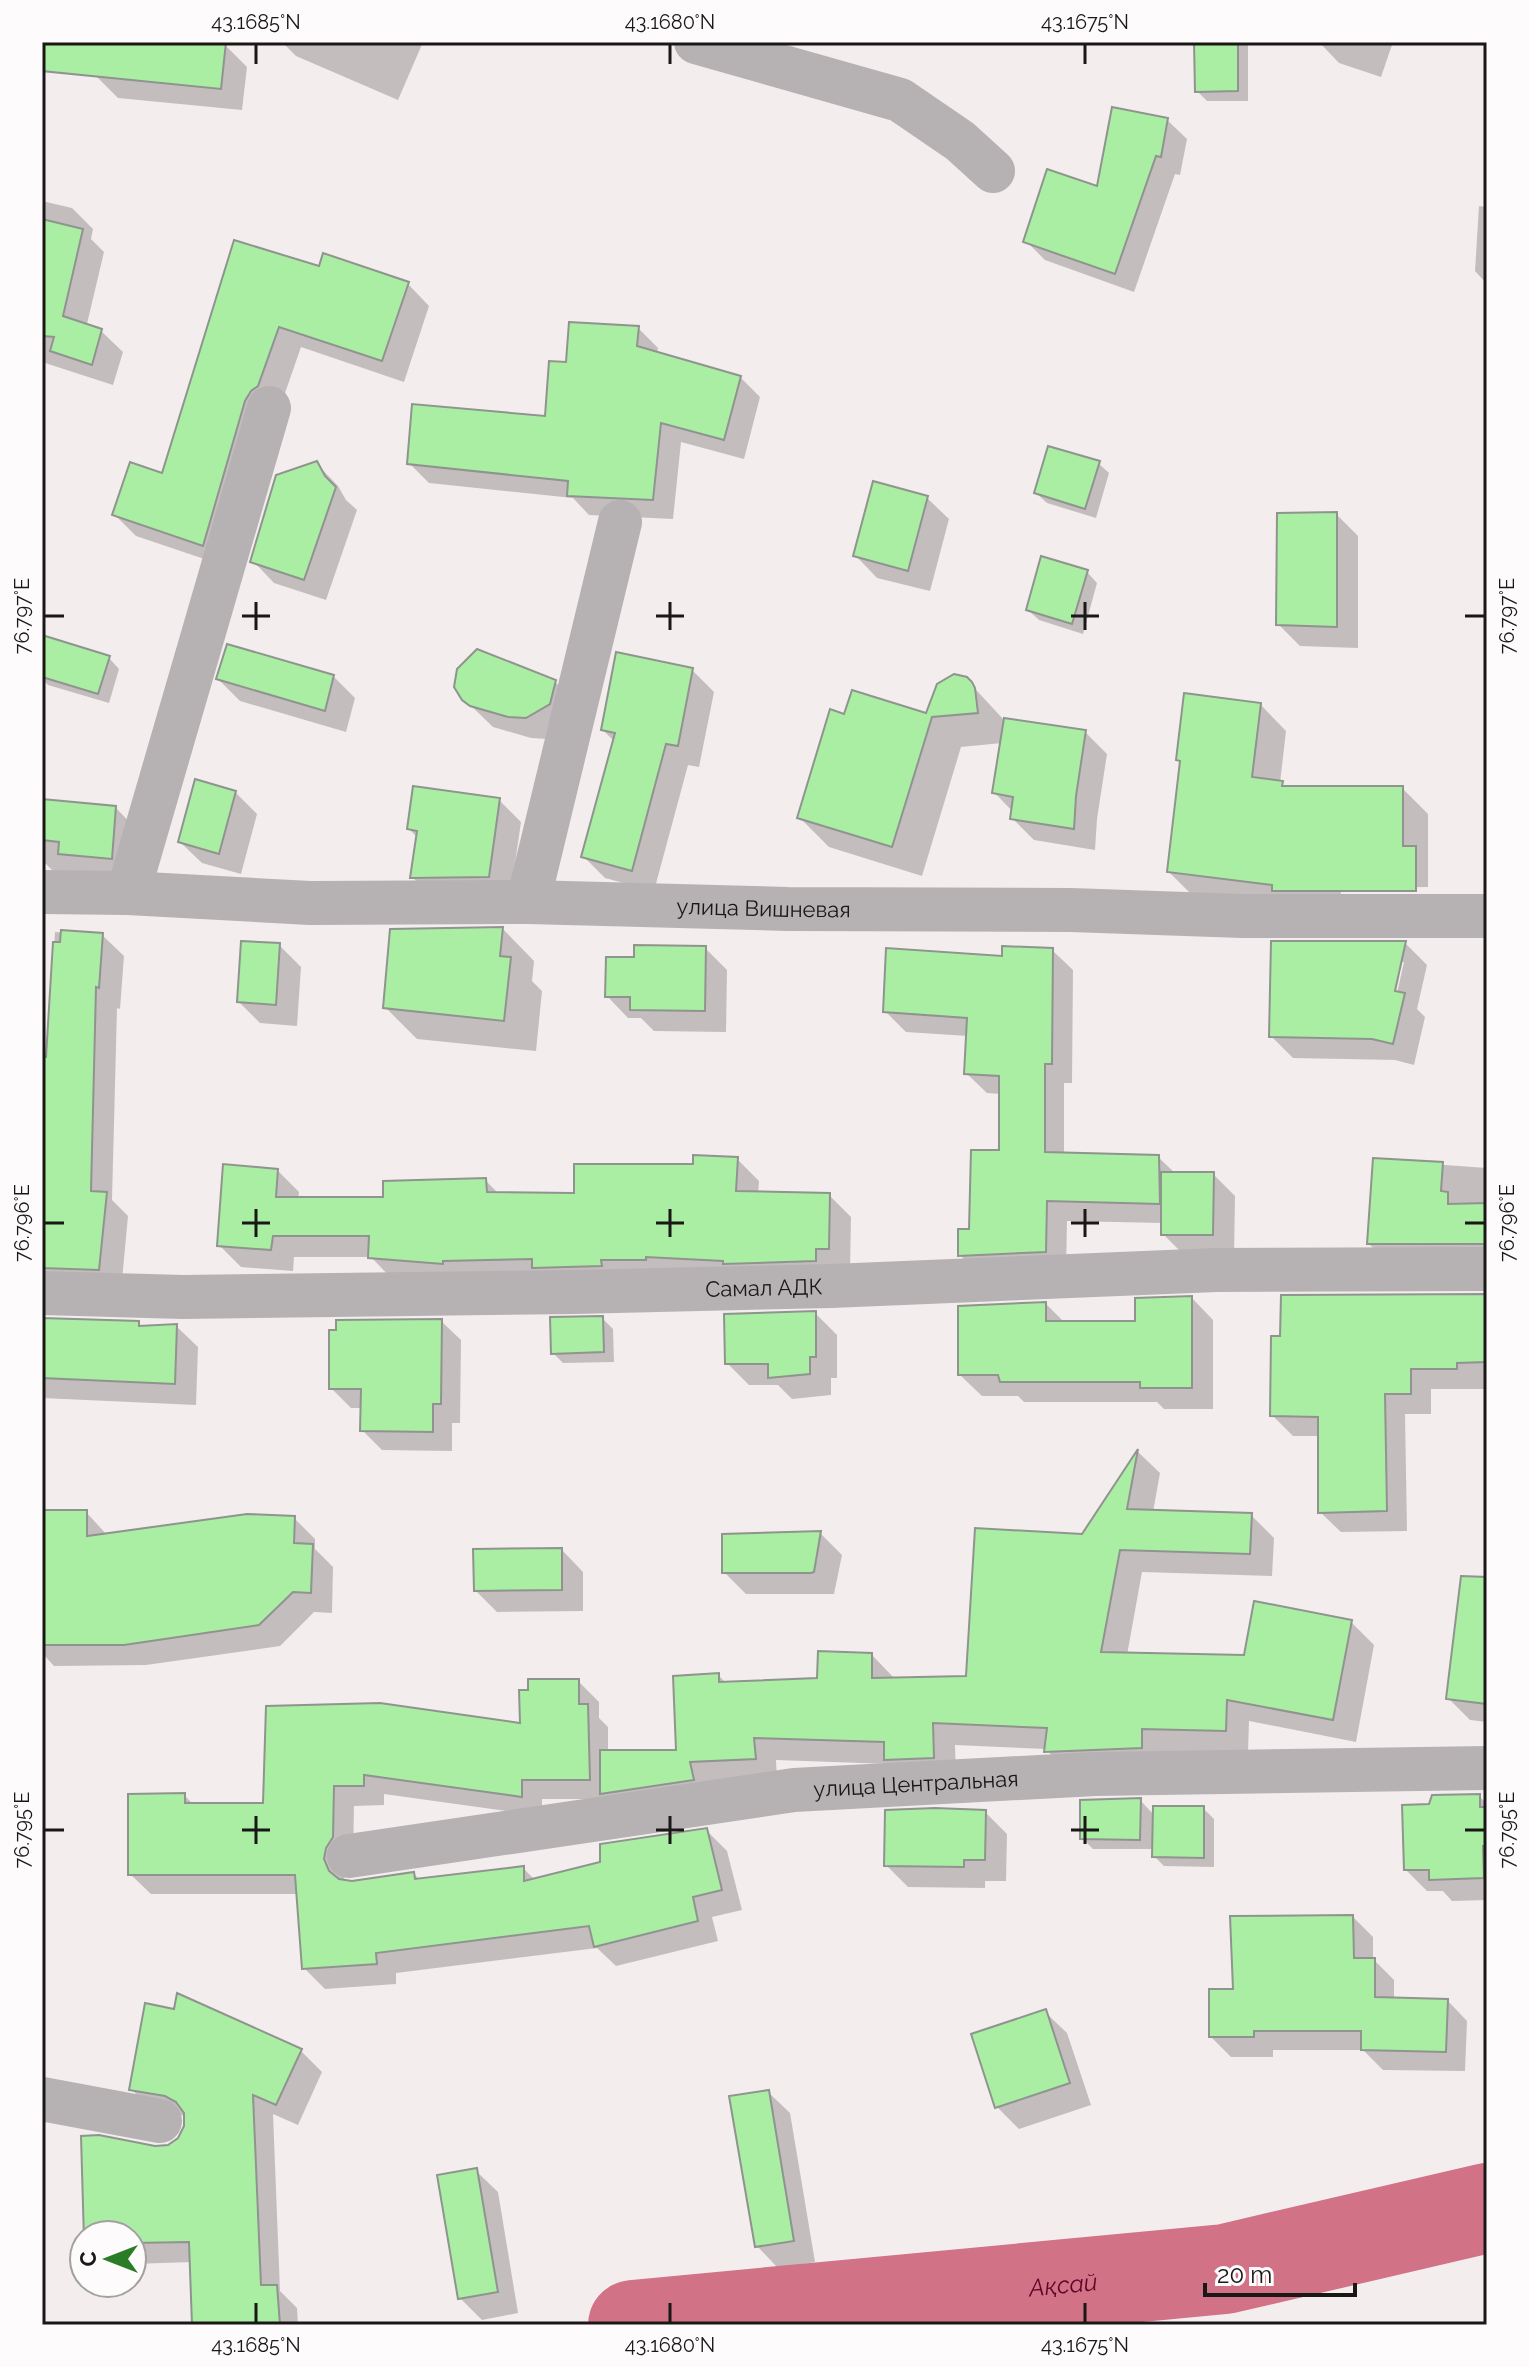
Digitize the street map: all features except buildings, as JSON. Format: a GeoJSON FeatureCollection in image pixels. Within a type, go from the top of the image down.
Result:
{"type":"FeatureCollection","features":[{"type":"Feature","properties":{"kind":"street"},"geometry":{"type":"LineString","coordinates":[[696,42],[900,100],[960,141],[993,171]]}},
{"type":"Feature","properties":{"kind":"street"},"geometry":{"type":"LineString","coordinates":[[128,893],[269,408]]}},
{"type":"Feature","properties":{"kind":"street"},"geometry":{"type":"LineString","coordinates":[[528,902],[620,522]]}},
{"type":"Feature","properties":{"kind":"street","name":"улица Вишневая"},"geometry":{"type":"LineString","coordinates":[[42,892],[128,893],[310,903],[528,902],[788,909],[1071,910],[1242,916],[1487,916]]}},
{"type":"Feature","properties":{"kind":"street","name":"Самал АДК"},"geometry":{"type":"LineString","coordinates":[[42,1293],[183,1297],[574,1292],[831,1286],[1216,1270],[1487,1269]]}},
{"type":"Feature","properties":{"kind":"street","name":"улица Центральная"},"geometry":{"type":"LineString","coordinates":[[349,1856],[794,1790],[1095,1774],[1487,1768]]}},
{"type":"Feature","properties":{"kind":"street"},"geometry":{"type":"LineString","coordinates":[[42,2099],[160,2121]]}},
{"type":"Feature","properties":{"kind":"waterway","name":"Ақсай"},"geometry":{"type":"LineString","coordinates":[[633,2325],[1225,2269],[1487,2208]]}}]}
